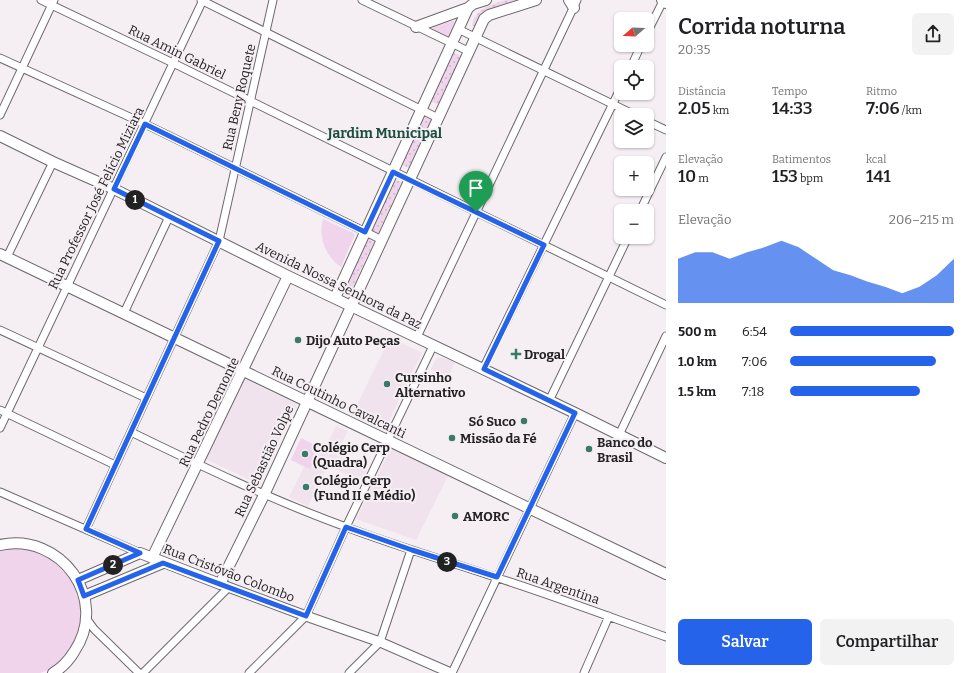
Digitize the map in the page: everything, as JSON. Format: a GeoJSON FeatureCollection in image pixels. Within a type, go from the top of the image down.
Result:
{"type":"FeatureCollection","features":[{"type":"Feature","properties":{"kind":"main road"},"geometry":{"type":"LineString","coordinates":[[416,27],[486,0]]}},
{"type":"Feature","properties":{"kind":"main road","name":"Rua Sebastião Volpe"},"geometry":{"type":"LineString","coordinates":[[224,586],[264,495],[484,19],[489,15],[536,0]]}},
{"type":"Feature","properties":{"kind":"main road"},"geometry":{"type":"LineString","coordinates":[[335,298],[468,8]]}},
{"type":"Feature","properties":{"kind":"main road","name":"Avenida Nossa Senhora da Paz"},"geometry":{"type":"LineString","coordinates":[[0,136],[52,162],[114,189],[288,276],[484,369],[666,458]]}},
{"type":"Feature","properties":{"kind":"main road","name":"Rua Coutinho Cavalcanti"},"geometry":{"type":"LineString","coordinates":[[3,255],[666,574]]}},
{"type":"Feature","properties":{"kind":"main road","name":"Rua Pedro Demonte"},"geometry":{"type":"LineString","coordinates":[[152,558],[288,276]]}},
{"type":"Feature","properties":{"kind":"main road"},"geometry":{"type":"LineString","coordinates":[[0,545],[16,543],[45,549],[64,562],[78,580],[84,596],[86,618],[89,629],[69,660],[53,673]]}},
{"type":"Feature","properties":{"kind":"main road"},"geometry":{"type":"LineString","coordinates":[[78,580],[140,553]]}},
{"type":"Feature","properties":{"kind":"main road","name":"Rua Cristóvão Colombo"},"geometry":{"type":"LineString","coordinates":[[140,553],[224,586]]}},
{"type":"Feature","properties":{"kind":"main road"},"geometry":{"type":"LineString","coordinates":[[84,596],[163,563]]}},
{"type":"Feature","properties":{"kind":"street","name":"Rua Amin Gabriel"},"geometry":{"type":"LineString","coordinates":[[41,0],[52,2],[250,102],[666,305]]}},
{"type":"Feature","properties":{"kind":"street"},"geometry":{"type":"LineString","coordinates":[[202,0],[438,118]]}},
{"type":"Feature","properties":{"kind":"street","name":"Rua Professor José Felício Miziara"},"geometry":{"type":"LineString","coordinates":[[0,428],[3,412],[38,348],[145,124],[202,0]]}},
{"type":"Feature","properties":{"kind":"street","name":"Rua Beny Roquete"},"geometry":{"type":"LineString","coordinates":[[86,529],[219,241],[274,0]]}},
{"type":"Feature","properties":{"kind":"street"},"geometry":{"type":"LineString","coordinates":[[362,0],[468,52]]}},
{"type":"Feature","properties":{"kind":"street"},"geometry":{"type":"LineString","coordinates":[[0,115],[52,2]]}},
{"type":"Feature","properties":{"kind":"street"},"geometry":{"type":"LineString","coordinates":[[654,19],[663,2]]}},
{"type":"Feature","properties":{"kind":"street"},"geometry":{"type":"LineString","coordinates":[[416,337],[544,71],[573,3]]}},
{"type":"Feature","properties":{"kind":"street"},"geometry":{"type":"LineString","coordinates":[[458,29],[621,108]]}},
{"type":"Feature","properties":{"kind":"street"},"geometry":{"type":"LineString","coordinates":[[0,58],[145,124],[382,240]]}},
{"type":"Feature","properties":{"kind":"street"},"geometry":{"type":"LineString","coordinates":[[484,369],[615,100]]}},
{"type":"Feature","properties":{"kind":"street"},"geometry":{"type":"LineString","coordinates":[[654,124],[666,130]]}},
{"type":"Feature","properties":{"kind":"street"},"geometry":{"type":"LineString","coordinates":[[643,204],[666,157]]}},
{"type":"Feature","properties":{"kind":"street"},"geometry":{"type":"LineString","coordinates":[[3,255],[52,162]]}},
{"type":"Feature","properties":{"kind":"street"},"geometry":{"type":"LineString","coordinates":[[124,313],[169,217]]}},
{"type":"Feature","properties":{"kind":"street"},"geometry":{"type":"LineString","coordinates":[[549,401],[625,244]]}},
{"type":"Feature","properties":{"kind":"street"},"geometry":{"type":"LineString","coordinates":[[0,330],[146,398]]}},
{"type":"Feature","properties":{"kind":"street"},"geometry":{"type":"LineString","coordinates":[[619,435],[666,336]]}},
{"type":"Feature","properties":{"kind":"street"},"geometry":{"type":"LineString","coordinates":[[249,673],[306,616],[346,527],[433,346]]}},
{"type":"Feature","properties":{"kind":"street"},"geometry":{"type":"LineString","coordinates":[[3,412],[115,465]]}},
{"type":"Feature","properties":{"kind":"street"},"geometry":{"type":"LineString","coordinates":[[452,673],[575,413]]}},
{"type":"Feature","properties":{"kind":"street","name":"Rua Argentina"},"geometry":{"type":"LineString","coordinates":[[131,432],[264,495],[346,527],[497,577],[666,637]]}},
{"type":"Feature","properties":{"kind":"street","name":"Rua Cristóvão Colombo"},"geometry":{"type":"LineString","coordinates":[[0,492],[140,553]]}},
{"type":"Feature","properties":{"kind":"street"},"geometry":{"type":"LineString","coordinates":[[349,673],[380,642],[412,550]]}},
{"type":"Feature","properties":{"kind":"street"},"geometry":{"type":"LineString","coordinates":[[143,673],[224,586]]}},
{"type":"Feature","properties":{"kind":"street","name":"Rua Cristóvão Colombo"},"geometry":{"type":"LineString","coordinates":[[224,586],[380,642],[452,673]]}},
{"type":"Feature","properties":{"kind":"street"},"geometry":{"type":"LineString","coordinates":[[584,673],[609,616]]}},
{"type":"Feature","properties":{"kind":"street"},"geometry":{"type":"LineString","coordinates":[[89,629],[139,673]]}},
{"type":"Feature","properties":{"kind":"shaded area"},"geometry":{"type":"Polygon","coordinates":[[[505,0],[527,0],[483,14],[475,27],[472,25],[474,19],[481,11],[489,6],[505,0]]]}},
{"type":"Feature","properties":{"kind":"shaded area"},"geometry":{"type":"Polygon","coordinates":[[[455,21],[449,36],[447,37],[432,29],[435,27],[455,21]]]}},
{"type":"Feature","properties":{"kind":"shaded area"},"geometry":{"type":"Polygon","coordinates":[[[454,53],[462,56],[438,104],[430,101],[454,53]]]}},
{"type":"Feature","properties":{"kind":"shaded area"},"geometry":{"type":"Polygon","coordinates":[[[424,115],[432,120],[409,168],[401,164],[424,115]]]}},
{"type":"Feature","properties":{"kind":"shaded area"},"geometry":{"type":"Polygon","coordinates":[[[396,180],[402,182],[350,293],[343,287],[396,180]]]}},
{"type":"Feature","properties":{"kind":"shaded area"},"geometry":{"type":"Polygon","coordinates":[[[323,219],[355,234],[341,267],[335,263],[324,246],[321,233],[323,219]]]}},
{"type":"Feature","properties":{"kind":"shaded area","name":"Cursinho Alternativo"},"geometry":{"type":"Polygon","coordinates":[[[390,337],[422,353],[384,431],[352,415],[390,337]]]}},
{"type":"Feature","properties":{"kind":"shaded area"},"geometry":{"type":"Polygon","coordinates":[[[439,357],[455,362],[449,376],[431,370],[435,360],[439,357]]]}},
{"type":"Feature","properties":{"kind":"shaded area"},"geometry":{"type":"Polygon","coordinates":[[[244,379],[297,404],[258,484],[206,459],[244,379]]]}},
{"type":"Feature","properties":{"kind":"shaded area"},"geometry":{"type":"Polygon","coordinates":[[[336,426],[348,431],[336,455],[367,470],[361,482],[328,465],[308,506],[289,497],[304,467],[291,460],[301,438],[324,450],[336,426]]]}},
{"type":"Feature","properties":{"kind":"shaded area","name":"Colégio Cerp (Quadra)"},"geometry":{"type":"Polygon","coordinates":[[[301,438],[320,448],[310,469],[291,460],[301,438]]]}},
{"type":"Feature","properties":{"kind":"shaded area"},"geometry":{"type":"Polygon","coordinates":[[[391,448],[448,476],[416,540],[356,519],[391,448]]]}},
{"type":"Feature","properties":{"kind":"shaded area"},"geometry":{"type":"Polygon","coordinates":[[[21,548],[47,555],[59,563],[66,571],[77,588],[82,608],[82,618],[80,629],[70,648],[56,665],[40,673],[0,673],[0,550],[21,548]]]}},
{"type":"Feature","properties":{"kind":"place","name":"Dijo Auto Peças"},"geometry":{"type":"Point","coordinates":[298,340]}},
{"type":"Feature","properties":{"kind":"place","name":"Drogal"},"geometry":{"type":"Point","coordinates":[516,354]}},
{"type":"Feature","properties":{"kind":"place","name":"Cursinho Alternativo"},"geometry":{"type":"Point","coordinates":[387,384]}},
{"type":"Feature","properties":{"kind":"place","name":"Só Suco"},"geometry":{"type":"Point","coordinates":[524,421]}},
{"type":"Feature","properties":{"kind":"place","name":"Missão da Fé"},"geometry":{"type":"Point","coordinates":[452,438]}},
{"type":"Feature","properties":{"kind":"place","name":"Banco do Brasil"},"geometry":{"type":"Point","coordinates":[589,449]}},
{"type":"Feature","properties":{"kind":"place","name":"Colégio Cerp (Quadra)"},"geometry":{"type":"Point","coordinates":[305,454]}},
{"type":"Feature","properties":{"kind":"place","name":"Colégio Cerp (Fund II e Médio)"},"geometry":{"type":"Point","coordinates":[306,487]}},
{"type":"Feature","properties":{"kind":"place","name":"AMORC"},"geometry":{"type":"Point","coordinates":[455,516]}},
{"type":"Feature","properties":{"kind":"district","name":"Jardim Municipal"},"geometry":{"type":"Point","coordinates":[385,133]}},
{"type":"Feature","properties":{"kind":"route"},"geometry":{"type":"LineString","coordinates":[[145,124],[365,232],[393,172],[476,212],[544,245],[484,369],[575,413],[497,577],[346,527],[306,616],[163,563],[84,596],[78,580],[140,553],[86,529],[219,241],[114,189],[145,124]]}}]}
